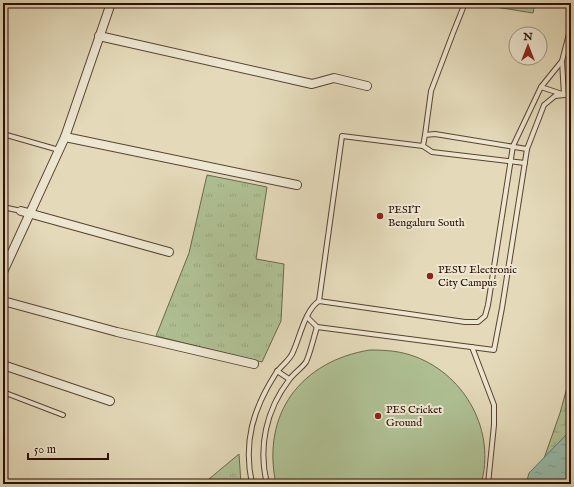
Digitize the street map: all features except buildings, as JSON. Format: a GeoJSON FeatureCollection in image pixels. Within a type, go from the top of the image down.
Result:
{"type":"FeatureCollection","features":[{"type":"Feature","properties":{"kind":"street"},"geometry":{"type":"LineString","coordinates":[[3,272],[7,253],[30,213],[65,137],[111,3]]}},
{"type":"Feature","properties":{"kind":"street"},"geometry":{"type":"LineString","coordinates":[[99,36],[312,84],[334,78],[367,86]]}},
{"type":"Feature","properties":{"kind":"street"},"geometry":{"type":"LineString","coordinates":[[65,137],[297,186]]}},
{"type":"Feature","properties":{"kind":"street"},"geometry":{"type":"LineString","coordinates":[[21,211],[169,252]]}},
{"type":"Feature","properties":{"kind":"street"},"geometry":{"type":"LineString","coordinates":[[3,301],[117,332],[254,364]]}},
{"type":"Feature","properties":{"kind":"street"},"geometry":{"type":"LineString","coordinates":[[3,365],[110,401]]}},
{"type":"Feature","properties":{"kind":"lane"},"geometry":{"type":"LineString","coordinates":[[423,146],[432,91],[465,3]]}},
{"type":"Feature","properties":{"kind":"lane"},"geometry":{"type":"LineString","coordinates":[[564,94],[562,61],[571,26]]}},
{"type":"Feature","properties":{"kind":"lane"},"geometry":{"type":"LineString","coordinates":[[252,484],[248,452],[254,415],[261,399],[277,371],[293,354],[313,305],[319,301],[465,322],[478,322],[485,316],[513,146],[541,87],[562,61]]}},
{"type":"Feature","properties":{"kind":"lane"},"geometry":{"type":"LineString","coordinates":[[541,87],[571,97]]}},
{"type":"Feature","properties":{"kind":"lane"},"geometry":{"type":"LineString","coordinates":[[307,317],[317,327],[494,350],[527,149],[544,105],[555,96],[564,94]]}},
{"type":"Feature","properties":{"kind":"lane"},"geometry":{"type":"LineString","coordinates":[[3,134],[59,150]]}},
{"type":"Feature","properties":{"kind":"lane"},"geometry":{"type":"LineString","coordinates":[[425,135],[435,134],[527,149]]}},
{"type":"Feature","properties":{"kind":"lane"},"geometry":{"type":"LineString","coordinates":[[319,301],[342,136],[423,146],[432,152],[525,163]]}},
{"type":"Feature","properties":{"kind":"lane"},"geometry":{"type":"LineString","coordinates":[[3,207],[21,211]]}},
{"type":"Feature","properties":{"kind":"lane"},"geometry":{"type":"LineString","coordinates":[[267,484],[264,470],[263,452],[264,435],[268,419],[289,379],[306,362],[317,327]]}},
{"type":"Feature","properties":{"kind":"lane"},"geometry":{"type":"LineString","coordinates":[[472,348],[494,405],[494,425],[488,484]]}},
{"type":"Feature","properties":{"kind":"lane"},"geometry":{"type":"LineString","coordinates":[[277,371],[289,379]]}},
{"type":"Feature","properties":{"kind":"lane"},"geometry":{"type":"LineString","coordinates":[[3,392],[63,416]]}},
{"type":"Feature","properties":{"kind":"green space"},"geometry":{"type":"Polygon","coordinates":[[[490,3],[535,3],[533,13],[489,6],[490,3]]]}},
{"type":"Feature","properties":{"kind":"green space"},"geometry":{"type":"Polygon","coordinates":[[[207,175],[267,187],[256,259],[284,264],[281,321],[262,362],[156,336],[189,253],[207,175]]]}},
{"type":"Feature","properties":{"kind":"green space","name":"PES Cricket Ground"},"geometry":{"type":"Polygon","coordinates":[[[370,350],[393,351],[416,357],[434,366],[449,378],[462,392],[473,408],[480,426],[484,445],[485,464],[481,484],[276,484],[273,459],[275,435],[281,414],[292,395],[306,379],[324,366],[346,356],[370,350]]]}},
{"type":"Feature","properties":{"kind":"green space"},"geometry":{"type":"Polygon","coordinates":[[[571,373],[571,484],[535,484],[560,413],[571,373]]]}},
{"type":"Feature","properties":{"kind":"green space"},"geometry":{"type":"Polygon","coordinates":[[[239,454],[241,484],[203,484],[239,454]]]}},
{"type":"Feature","properties":{"kind":"water"},"geometry":{"type":"Polygon","coordinates":[[[571,430],[571,484],[526,484],[529,473],[571,430]]]}},
{"type":"Feature","properties":{"kind":"place","name":"PESIT Bengaluru South"},"geometry":{"type":"Point","coordinates":[380,216]}},
{"type":"Feature","properties":{"kind":"place","name":"PESU Electronic City Campus"},"geometry":{"type":"Point","coordinates":[430,276]}},
{"type":"Feature","properties":{"kind":"place","name":"PES Cricket Ground"},"geometry":{"type":"Point","coordinates":[378,416]}}]}
